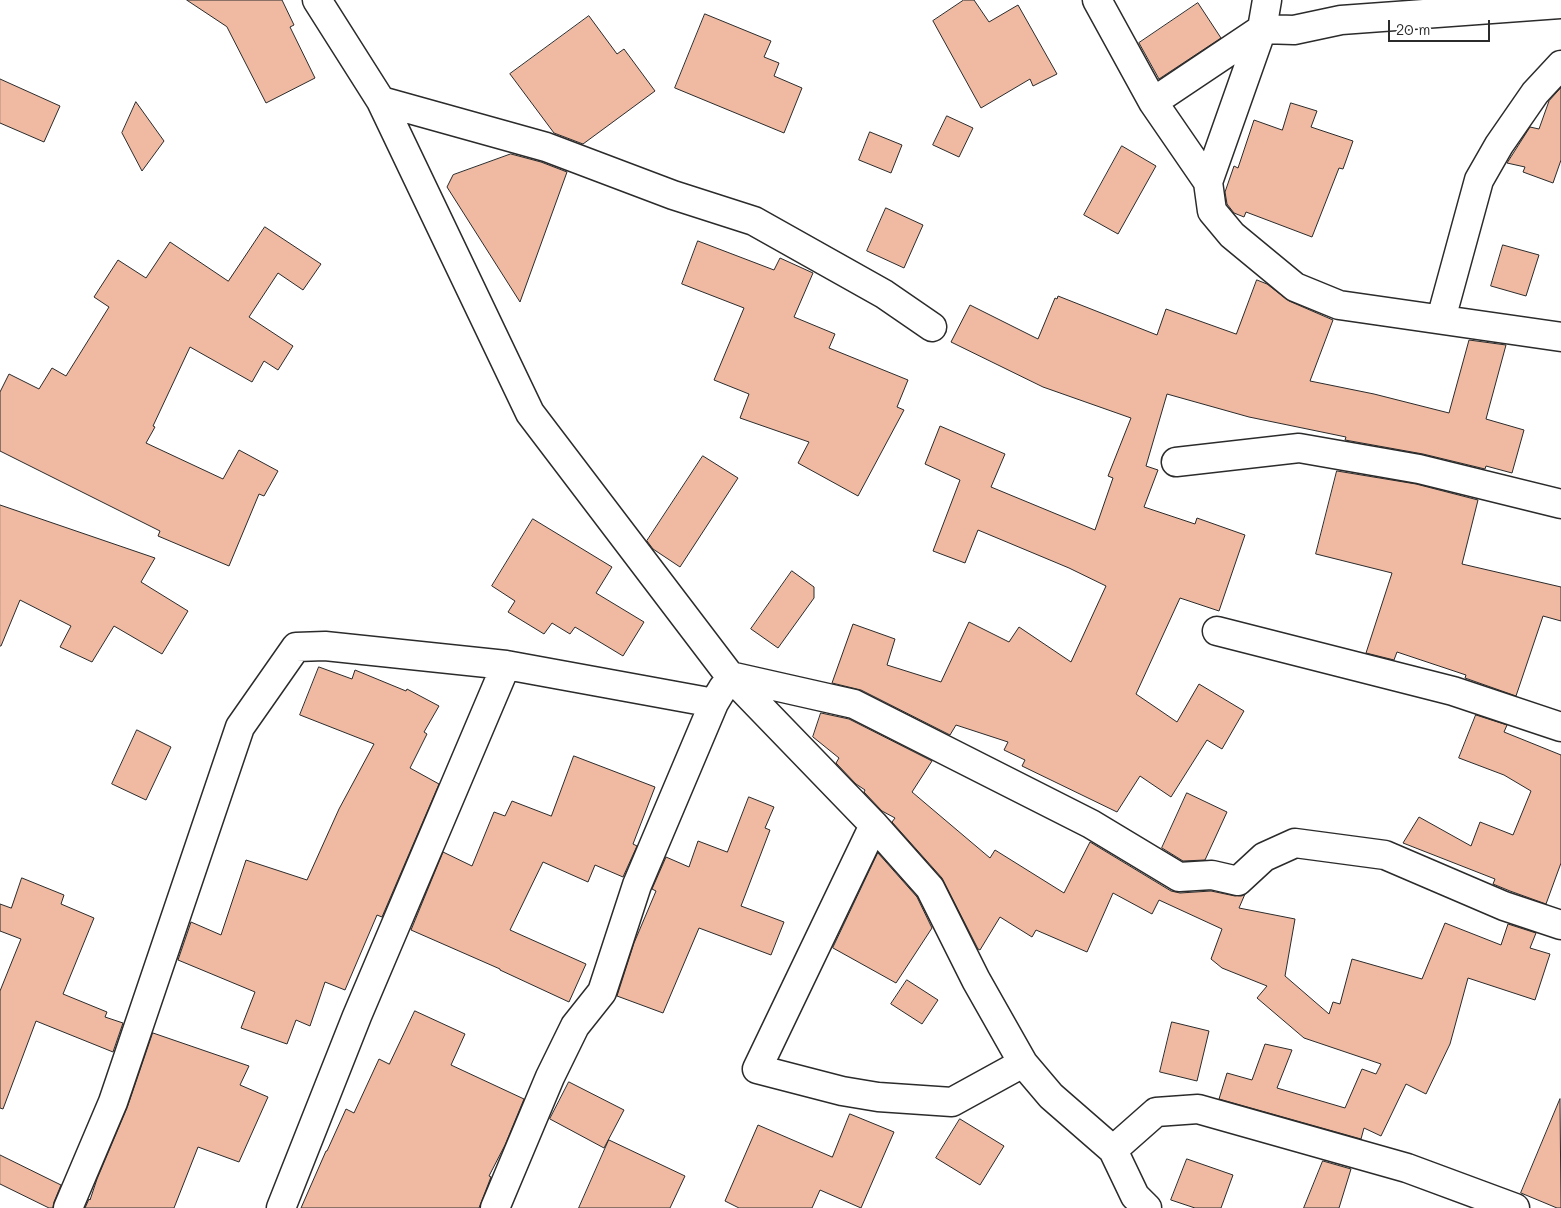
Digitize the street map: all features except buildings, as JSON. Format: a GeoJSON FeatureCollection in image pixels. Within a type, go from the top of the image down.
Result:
{"type":"FeatureCollection","features":[{"type":"Feature","properties":{"kind":"street"},"geometry":{"type":"LineString","coordinates":[[318,0],[381,102],[530,413],[730,676],[874,826],[930,888],[976,980],[1023,1062],[1052,1096],[1113,1150],[1137,1204]]}},
{"type":"Feature","properties":{"kind":"street"},"geometry":{"type":"LineString","coordinates":[[1097,0],[1153,102],[1208,182],[1212,211],[1232,235],[1294,287],[1339,305],[1561,337]]}},
{"type":"Feature","properties":{"kind":"street"},"geometry":{"type":"LineString","coordinates":[[1208,182],[1262,30],[1267,0]]}},
{"type":"Feature","properties":{"kind":"street"},"geometry":{"type":"LineString","coordinates":[[1153,102],[1262,30],[1294,30],[1341,20],[1440,7],[1561,4]]}},
{"type":"Feature","properties":{"kind":"street"},"geometry":{"type":"LineString","coordinates":[[1441,320],[1480,180],[1498,145],[1535,93],[1561,65]]}},
{"type":"Feature","properties":{"kind":"street"},"geometry":{"type":"LineString","coordinates":[[381,102],[546,147],[673,195],[754,221],[884,294],[932,327]]}},
{"type":"Feature","properties":{"kind":"street"},"geometry":{"type":"LineString","coordinates":[[1176,462],[1299,448],[1419,469],[1561,504]]}},
{"type":"Feature","properties":{"kind":"street"},"geometry":{"type":"LineString","coordinates":[[1217,632],[1453,691],[1561,728]]}},
{"type":"Feature","properties":{"kind":"street"},"geometry":{"type":"LineString","coordinates":[[68,1208],[113,1102],[240,727],[296,647],[325,646],[506,665],[714,703]]}},
{"type":"Feature","properties":{"kind":"street"},"geometry":{"type":"LineString","coordinates":[[281,1208],[357,1016],[506,665]]}},
{"type":"Feature","properties":{"kind":"street"},"geometry":{"type":"LineString","coordinates":[[495,1208],[550,1078],[575,1026],[602,992],[637,885],[714,703],[730,676]]}},
{"type":"Feature","properties":{"kind":"street"},"geometry":{"type":"LineString","coordinates":[[730,676],[854,704],[1091,824],[1179,877],[1212,875],[1238,881],[1264,857],[1296,843],[1385,855],[1504,906],[1561,926]]}},
{"type":"Feature","properties":{"kind":"street"},"geometry":{"type":"LineString","coordinates":[[874,826],[757,1069],[842,1091],[878,1097],[952,1102],[1023,1062]]}},
{"type":"Feature","properties":{"kind":"street"},"geometry":{"type":"LineString","coordinates":[[1113,1150],[1156,1112],[1198,1109],[1407,1168],[1515,1208]]}}]}
